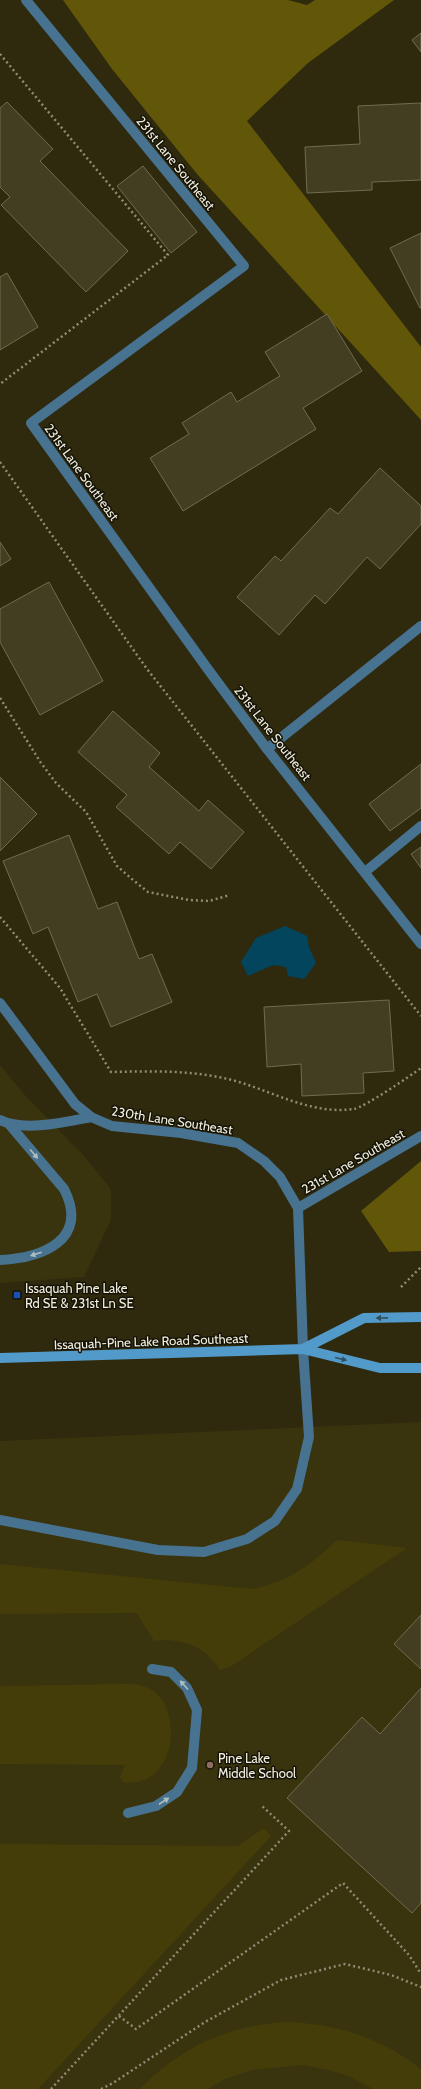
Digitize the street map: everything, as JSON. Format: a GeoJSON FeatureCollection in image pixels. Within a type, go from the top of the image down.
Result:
{"type":"FeatureCollection","features":[{"type":"Feature","properties":{"kind":"main road","name":"Issaquah-Pine Lake Road Southeast"},"geometry":{"type":"LineString","coordinates":[[303,1349],[364,1318],[421,1317]]}},
{"type":"Feature","properties":{"kind":"main road","name":"Issaquah-Pine Lake Road Southeast"},"geometry":{"type":"LineString","coordinates":[[0,1358],[303,1349],[380,1368],[421,1368]]}},
{"type":"Feature","properties":{"kind":"street","name":"231st Lane Southeast"},"geometry":{"type":"LineString","coordinates":[[26,0],[244,266],[31,423],[267,749],[421,944]]}},
{"type":"Feature","properties":{"kind":"street"},"geometry":{"type":"LineString","coordinates":[[267,749],[421,626]]}},
{"type":"Feature","properties":{"kind":"street"},"geometry":{"type":"LineString","coordinates":[[365,872],[421,826]]}},
{"type":"Feature","properties":{"kind":"street","name":"230th Lane Southeast"},"geometry":{"type":"LineString","coordinates":[[0,1003],[75,1104],[91,1117],[112,1126],[181,1133],[238,1143],[264,1161],[280,1177],[298,1208],[303,1349],[309,1437],[297,1489],[275,1521],[247,1539],[204,1552],[158,1550],[0,1520]]}},
{"type":"Feature","properties":{"kind":"street"},"geometry":{"type":"LineString","coordinates":[[5,1122],[51,1124],[91,1117]]}},
{"type":"Feature","properties":{"kind":"street"},"geometry":{"type":"LineString","coordinates":[[0,1260],[24,1258],[49,1250],[61,1240],[69,1227],[72,1214],[70,1201],[64,1189],[5,1122]]}},
{"type":"Feature","properties":{"kind":"street","name":"231st Lane Southeast"},"geometry":{"type":"LineString","coordinates":[[298,1208],[421,1136]]}},
{"type":"Feature","properties":{"kind":"street"},"geometry":{"type":"LineString","coordinates":[[128,1813],[156,1806],[177,1792],[192,1768],[196,1710],[187,1688],[171,1672],[152,1669]]}},
{"type":"Feature","properties":{"kind":"path"},"geometry":{"type":"LineString","coordinates":[[0,54],[168,255],[0,384]]}},
{"type":"Feature","properties":{"kind":"path"},"geometry":{"type":"LineString","coordinates":[[0,462],[162,688],[421,1016]]}},
{"type":"Feature","properties":{"kind":"path"},"geometry":{"type":"LineString","coordinates":[[0,698],[41,763],[56,782],[86,812],[117,866],[133,880],[148,892],[189,900],[209,901],[230,895]]}},
{"type":"Feature","properties":{"kind":"path"},"geometry":{"type":"LineString","coordinates":[[0,917],[60,988],[111,1072],[163,1070],[232,1080],[287,1100],[325,1110],[356,1109],[421,1068]]}},
{"type":"Feature","properties":{"kind":"path"},"geometry":{"type":"LineString","coordinates":[[401,1286],[421,1267]]}},
{"type":"Feature","properties":{"kind":"path"},"geometry":{"type":"LineString","coordinates":[[51,2089],[289,1831],[261,1805]]}},
{"type":"Feature","properties":{"kind":"path"},"geometry":{"type":"LineString","coordinates":[[119,2016],[136,2029],[343,1883],[409,1954],[421,1974]]}},
{"type":"Feature","properties":{"kind":"path"},"geometry":{"type":"LineString","coordinates":[[101,2089],[113,2083],[205,2022],[280,1980],[345,1964],[391,1974],[421,1987]]}},
{"type":"Feature","properties":{"kind":"shaded area"},"geometry":{"type":"Polygon","coordinates":[[[63,0],[288,0],[307,5],[315,0],[394,0],[308,63],[247,121],[421,347],[421,420],[197,174],[112,69],[63,0]]]}},
{"type":"Feature","properties":{"kind":"shaded area"},"geometry":{"type":"Polygon","coordinates":[[[0,1065],[25,1095],[84,1156],[111,1189],[111,1220],[84,1277],[0,1283],[0,1065]]]}},
{"type":"Feature","properties":{"kind":"shaded area"},"geometry":{"type":"Polygon","coordinates":[[[421,1161],[421,1251],[389,1252],[361,1211],[421,1161]]]}},
{"type":"Feature","properties":{"kind":"shaded area","name":"Pine Lake Middle School"},"geometry":{"type":"Polygon","coordinates":[[[421,1422],[421,2089],[0,2089],[0,1441],[421,1422]]]}},
{"type":"Feature","properties":{"kind":"shaded area"},"geometry":{"type":"Polygon","coordinates":[[[337,1540],[407,1548],[230,1667],[220,1670],[207,1654],[192,1645],[174,1641],[154,1641],[137,1613],[0,1614],[0,1564],[252,1589],[266,1586],[289,1577],[308,1565],[337,1540]]]}},
{"type":"Feature","properties":{"kind":"shaded area"},"geometry":{"type":"Polygon","coordinates":[[[141,1685],[155,1692],[163,1702],[169,1715],[171,1730],[170,1744],[166,1758],[158,1770],[148,1778],[136,1782],[124,1783],[120,1777],[125,1765],[0,1764],[0,1686],[141,1685]]]}},
{"type":"Feature","properties":{"kind":"shaded area"},"geometry":{"type":"Polygon","coordinates":[[[264,1828],[271,1836],[38,2089],[0,2089],[0,1844],[238,1846],[264,1828]]]}},
{"type":"Feature","properties":{"kind":"shaded area"},"geometry":{"type":"Polygon","coordinates":[[[283,2022],[321,2025],[373,2040],[389,2048],[421,2069],[421,2089],[373,2089],[348,2076],[329,2070],[302,2065],[252,2070],[225,2079],[208,2089],[140,2089],[171,2062],[205,2042],[223,2034],[242,2029],[283,2022]]]}},
{"type":"Feature","properties":{"kind":"water"},"geometry":{"type":"Polygon","coordinates":[[[285,926],[307,936],[309,947],[316,963],[304,979],[288,976],[286,967],[273,965],[248,976],[241,962],[256,938],[285,926]]]}},
{"type":"Feature","properties":{"kind":"building"},"geometry":{"type":"Polygon","coordinates":[[[421,33],[421,52],[412,40],[421,33]]]}},
{"type":"Feature","properties":{"kind":"building"},"geometry":{"type":"Polygon","coordinates":[[[7,102],[53,149],[40,161],[128,251],[86,292],[1,205],[10,197],[0,187],[0,108],[7,102]]]}},
{"type":"Feature","properties":{"kind":"building"},"geometry":{"type":"Polygon","coordinates":[[[421,103],[421,180],[372,182],[372,190],[307,193],[305,147],[360,144],[358,106],[421,103]]]}},
{"type":"Feature","properties":{"kind":"building"},"geometry":{"type":"Polygon","coordinates":[[[143,166],[197,232],[171,253],[117,186],[143,166]]]}},
{"type":"Feature","properties":{"kind":"building"},"geometry":{"type":"Polygon","coordinates":[[[421,233],[421,308],[420,308],[390,248],[421,233]]]}},
{"type":"Feature","properties":{"kind":"building"},"geometry":{"type":"Polygon","coordinates":[[[7,273],[38,327],[0,350],[0,277],[7,273]]]}},
{"type":"Feature","properties":{"kind":"building"},"geometry":{"type":"Polygon","coordinates":[[[327,314],[362,371],[303,408],[316,429],[183,511],[150,458],[189,434],[182,423],[231,392],[237,402],[280,376],[265,352],[327,314]]]}},
{"type":"Feature","properties":{"kind":"building"},"geometry":{"type":"Polygon","coordinates":[[[380,468],[421,506],[421,524],[380,569],[367,557],[325,604],[315,595],[279,635],[237,597],[275,556],[281,561],[330,508],[338,514],[380,468]]]}},
{"type":"Feature","properties":{"kind":"building"},"geometry":{"type":"Polygon","coordinates":[[[0,542],[11,559],[0,566],[0,542]]]}},
{"type":"Feature","properties":{"kind":"building"},"geometry":{"type":"Polygon","coordinates":[[[49,582],[103,681],[40,715],[0,642],[0,609],[49,582]]]}},
{"type":"Feature","properties":{"kind":"building"},"geometry":{"type":"Polygon","coordinates":[[[113,711],[160,753],[149,767],[199,811],[208,800],[244,832],[211,869],[180,842],[169,854],[116,807],[127,795],[78,752],[113,711]]]}},
{"type":"Feature","properties":{"kind":"building"},"geometry":{"type":"Polygon","coordinates":[[[421,764],[421,808],[390,831],[369,804],[421,764]]]}},
{"type":"Feature","properties":{"kind":"building"},"geometry":{"type":"Polygon","coordinates":[[[0,777],[37,814],[0,851],[0,777]]]}},
{"type":"Feature","properties":{"kind":"building"},"geometry":{"type":"Polygon","coordinates":[[[69,835],[98,909],[117,902],[139,959],[152,954],[172,1002],[111,1027],[97,994],[78,1002],[48,927],[33,934],[3,861],[69,835]]]}},
{"type":"Feature","properties":{"kind":"building"},"geometry":{"type":"Polygon","coordinates":[[[421,847],[421,868],[411,854],[421,847]]]}},
{"type":"Feature","properties":{"kind":"building"},"geometry":{"type":"Polygon","coordinates":[[[389,1000],[394,1071],[363,1073],[364,1093],[302,1096],[301,1064],[267,1067],[264,1007],[389,1000]]]}},
{"type":"Feature","properties":{"kind":"building"},"geometry":{"type":"Polygon","coordinates":[[[421,1615],[421,1669],[394,1644],[421,1615]]]}},
{"type":"Feature","properties":{"kind":"building"},"geometry":{"type":"Polygon","coordinates":[[[421,1688],[421,1903],[412,1913],[287,1798],[362,1717],[380,1734],[421,1688]]]}},
{"type":"Feature","properties":{"kind":"place","name":"Issaquah Pine Lake Rd SE & 231st Ln SE"},"geometry":{"type":"Point","coordinates":[17,1295]}},
{"type":"Feature","properties":{"kind":"place","name":"Pine Lake Middle School"},"geometry":{"type":"Point","coordinates":[210,1765]}}]}
